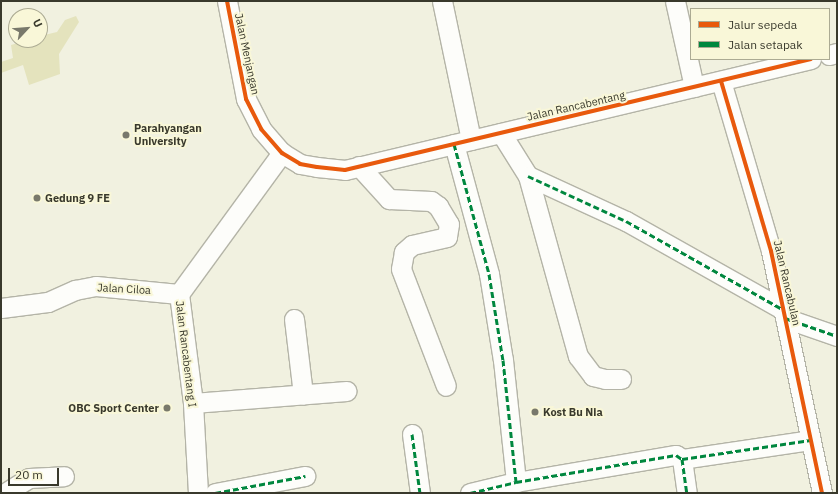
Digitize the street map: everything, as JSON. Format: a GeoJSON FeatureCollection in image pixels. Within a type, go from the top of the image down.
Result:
{"type":"FeatureCollection","features":[{"type":"Feature","properties":{"kind":"street","name":"Jalan Menjangan"},"geometry":{"type":"LineString","coordinates":[[227,1],[246,98],[261,129],[282,153],[300,164],[352,168]]}},
{"type":"Feature","properties":{"kind":"street"},"geometry":{"type":"LineString","coordinates":[[442,1],[463,142],[489,274],[503,360],[516,482]]}},
{"type":"Feature","properties":{"kind":"street"},"geometry":{"type":"LineString","coordinates":[[675,1],[694,87]]}},
{"type":"Feature","properties":{"kind":"street","name":"Jalan Rancabentang"},"geometry":{"type":"LineString","coordinates":[[352,168],[807,60]]}},
{"type":"Feature","properties":{"kind":"street","name":"Jalan Rancabulan"},"geometry":{"type":"LineString","coordinates":[[721,81],[771,251],[822,493]]}},
{"type":"Feature","properties":{"kind":"street"},"geometry":{"type":"LineString","coordinates":[[501,132],[528,176],[578,356],[593,376],[605,379],[621,379]]}},
{"type":"Feature","properties":{"kind":"street","name":"Jalan Rancabentang I"},"geometry":{"type":"LineString","coordinates":[[198,493],[193,403],[179,294],[282,153]]}},
{"type":"Feature","properties":{"kind":"street"},"geometry":{"type":"LineString","coordinates":[[352,168],[389,199],[431,201],[438,206],[449,224],[447,237],[412,246],[404,252],[401,269],[446,386]]}},
{"type":"Feature","properties":{"kind":"street"},"geometry":{"type":"LineString","coordinates":[[528,176],[626,221],[785,314],[837,336]]}},
{"type":"Feature","properties":{"kind":"street","name":"Jalan Ciloa"},"geometry":{"type":"LineString","coordinates":[[1,308],[48,302],[75,290],[96,286],[125,287],[179,294]]}},
{"type":"Feature","properties":{"kind":"street"},"geometry":{"type":"LineString","coordinates":[[294,318],[303,394]]}},
{"type":"Feature","properties":{"kind":"street"},"geometry":{"type":"LineString","coordinates":[[193,403],[347,391]]}},
{"type":"Feature","properties":{"kind":"street"},"geometry":{"type":"LineString","coordinates":[[412,434],[420,493]]}},
{"type":"Feature","properties":{"kind":"street"},"geometry":{"type":"LineString","coordinates":[[470,493],[516,482],[676,455],[682,459],[811,440]]}},
{"type":"Feature","properties":{"kind":"street"},"geometry":{"type":"LineString","coordinates":[[682,459],[687,493]]}},
{"type":"Feature","properties":{"kind":"street"},"geometry":{"type":"LineString","coordinates":[[5,493],[29,478],[64,476]]}},
{"type":"Feature","properties":{"kind":"street"},"geometry":{"type":"LineString","coordinates":[[215,493],[305,476]]}},
{"type":"Feature","properties":{"kind":"green space"},"geometry":{"type":"Polygon","coordinates":[[[76,16],[79,22],[59,54],[60,74],[29,85],[23,65],[1,73],[1,62],[13,58],[11,48],[48,48],[48,34],[57,32],[65,20],[76,16]]]}},
{"type":"Feature","properties":{"kind":"marked path"},"geometry":{"type":"LineString","coordinates":[[454,144],[489,274],[503,360],[516,482]]}},
{"type":"Feature","properties":{"kind":"marked path"},"geometry":{"type":"LineString","coordinates":[[528,176],[626,221],[784,310]]}},
{"type":"Feature","properties":{"kind":"marked path"},"geometry":{"type":"LineString","coordinates":[[785,318],[837,336]]}},
{"type":"Feature","properties":{"kind":"marked path"},"geometry":{"type":"LineString","coordinates":[[412,434],[420,493]]}},
{"type":"Feature","properties":{"kind":"marked path"},"geometry":{"type":"LineString","coordinates":[[682,459],[811,440]]}},
{"type":"Feature","properties":{"kind":"marked path"},"geometry":{"type":"LineString","coordinates":[[470,493],[516,482],[676,455],[682,459],[687,493]]}},
{"type":"Feature","properties":{"kind":"marked path"},"geometry":{"type":"LineString","coordinates":[[215,493],[305,476]]}},
{"type":"Feature","properties":{"kind":"cycle path"},"geometry":{"type":"LineString","coordinates":[[227,1],[246,99],[261,129],[282,153],[300,164],[345,170],[807,60]]}},
{"type":"Feature","properties":{"kind":"cycle path"},"geometry":{"type":"LineString","coordinates":[[721,81],[771,251],[822,493]]}},
{"type":"Feature","properties":{"kind":"place","name":"Parahyangan University"},"geometry":{"type":"Point","coordinates":[126,135]}},
{"type":"Feature","properties":{"kind":"place","name":"Gedung 9 FE"},"geometry":{"type":"Point","coordinates":[37,198]}},
{"type":"Feature","properties":{"kind":"place","name":"OBC Sport Center"},"geometry":{"type":"Point","coordinates":[167,408]}},
{"type":"Feature","properties":{"kind":"place","name":"Kost Bu Nia"},"geometry":{"type":"Point","coordinates":[535,412]}}]}
